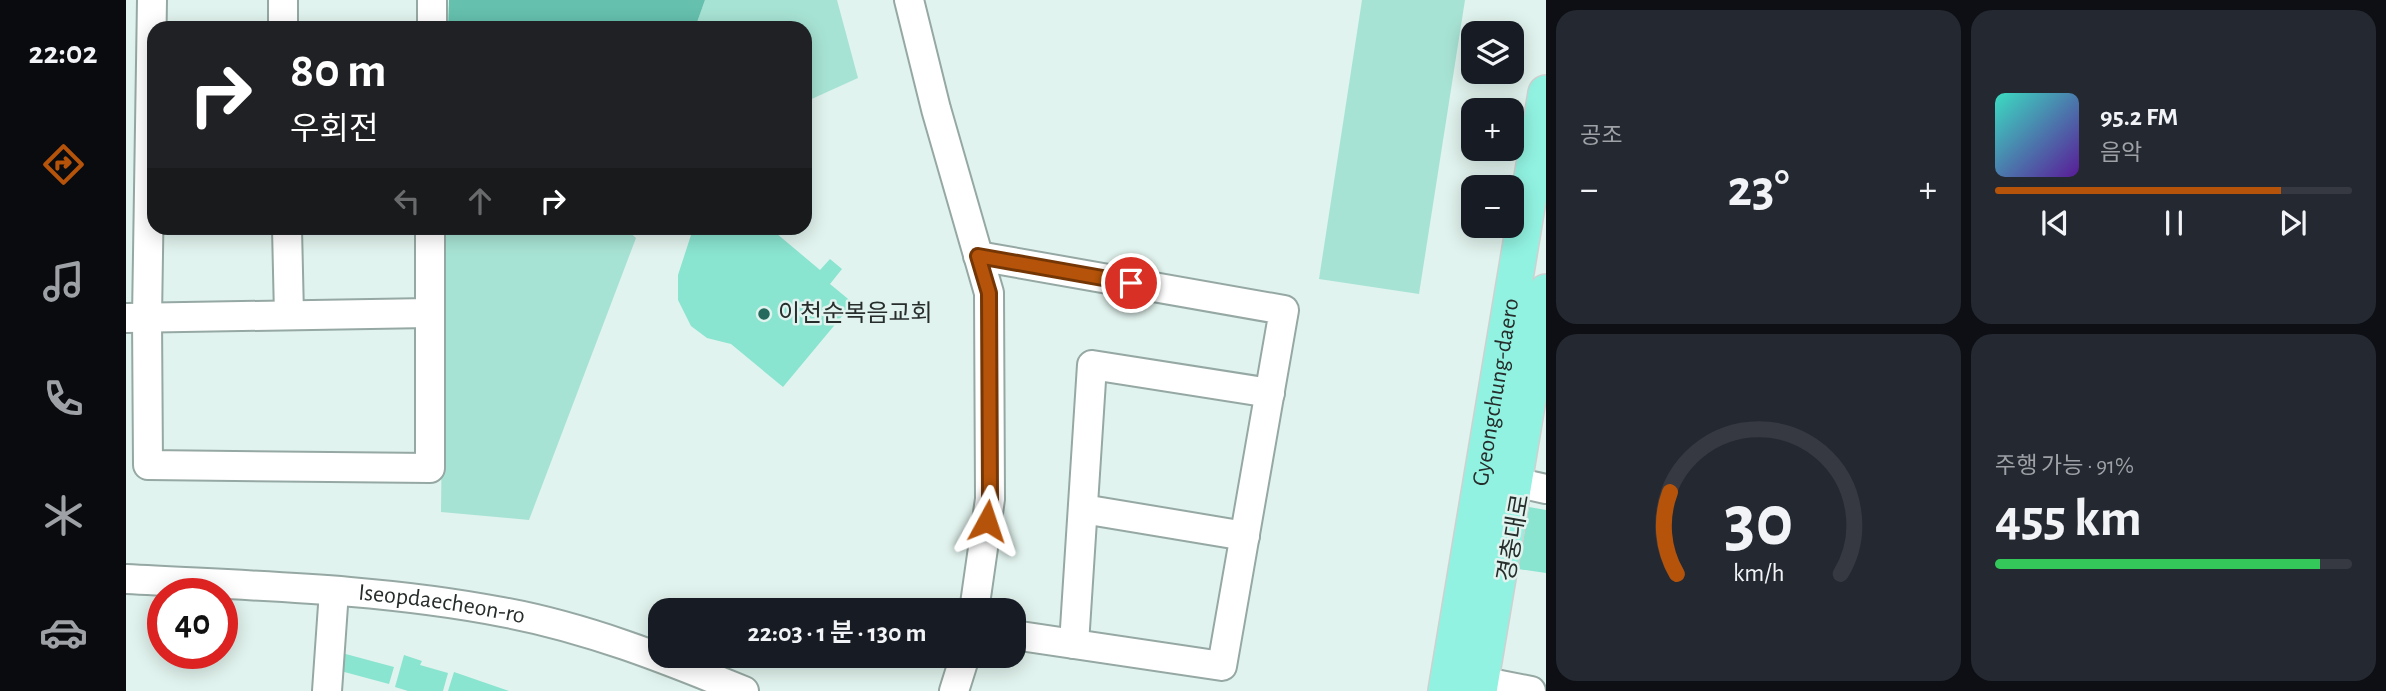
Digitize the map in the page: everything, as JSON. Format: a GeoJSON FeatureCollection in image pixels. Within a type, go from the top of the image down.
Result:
{"type":"FeatureCollection","features":[{"type":"Feature","properties":{"kind":"main road","name":"Gyeongchung-daero"},"geometry":{"type":"LineString","coordinates":[[1446,691],[1546,93]]}},
{"type":"Feature","properties":{"kind":"main road","name":"Gyeongchung-daero"},"geometry":{"type":"LineString","coordinates":[[1480,682],[1528,485],[1546,292]]}},
{"type":"Feature","properties":{"kind":"street"},"geometry":{"type":"LineString","coordinates":[[151,21],[152,0]]}},
{"type":"Feature","properties":{"kind":"street"},"geometry":{"type":"LineString","coordinates":[[282,0],[283,21]]}},
{"type":"Feature","properties":{"kind":"street"},"geometry":{"type":"LineString","coordinates":[[432,0],[432,21]]}},
{"type":"Feature","properties":{"kind":"street"},"geometry":{"type":"LineString","coordinates":[[909,0],[936,109],[989,293],[990,499],[976,598]]}},
{"type":"Feature","properties":{"kind":"street"},"geometry":{"type":"LineString","coordinates":[[147,99],[136,318],[148,465],[429,468],[430,235]]}},
{"type":"Feature","properties":{"kind":"street"},"geometry":{"type":"LineString","coordinates":[[287,235],[289,315]]}},
{"type":"Feature","properties":{"kind":"street"},"geometry":{"type":"LineString","coordinates":[[978,256],[1284,310],[1222,666],[1026,637]]}},
{"type":"Feature","properties":{"kind":"street"},"geometry":{"type":"LineString","coordinates":[[136,318],[429,313]]}},
{"type":"Feature","properties":{"kind":"street"},"geometry":{"type":"LineString","coordinates":[[1074,644],[1092,365],[1270,393]]}},
{"type":"Feature","properties":{"kind":"street"},"geometry":{"type":"LineString","coordinates":[[1083,509],[1245,537]]}},
{"type":"Feature","properties":{"kind":"street","name":"Iseopdaecheon-ro"},"geometry":{"type":"LineString","coordinates":[[126,579],[334,591],[425,600],[516,615],[647,653],[744,691]]}},
{"type":"Feature","properties":{"kind":"street"},"geometry":{"type":"LineString","coordinates":[[327,691],[334,591]]}},
{"type":"Feature","properties":{"kind":"street"},"geometry":{"type":"LineString","coordinates":[[954,691],[961,668]]}},
{"type":"Feature","properties":{"kind":"street"},"geometry":{"type":"LineString","coordinates":[[1480,682],[1531,691]]}},
{"type":"Feature","properties":{"kind":"green space"},"geometry":{"type":"Polygon","coordinates":[[[449,0],[705,0],[698,21],[448,21],[449,0]]]}},
{"type":"Feature","properties":{"kind":"green space"},"geometry":{"type":"Polygon","coordinates":[[[705,0],[837,0],[858,78],[812,99],[812,21],[698,21],[705,0]]]}},
{"type":"Feature","properties":{"kind":"green space"},"geometry":{"type":"Polygon","coordinates":[[[1362,0],[1465,0],[1419,294],[1319,279],[1362,0]]]}},
{"type":"Feature","properties":{"kind":"green space"},"geometry":{"type":"Polygon","coordinates":[[[444,235],[633,235],[636,238],[529,520],[441,512],[444,235]]]}},
{"type":"Feature","properties":{"kind":"building","name":"이천순복음교회"},"geometry":{"type":"Polygon","coordinates":[[[691,235],[778,235],[820,270],[830,259],[842,269],[830,284],[853,303],[783,387],[731,344],[707,338],[691,326],[678,300],[678,275],[691,235]]]}},
{"type":"Feature","properties":{"kind":"building"},"geometry":{"type":"Polygon","coordinates":[[[1529,507],[1546,510],[1546,573],[1518,569],[1529,507]]]}},
{"type":"Feature","properties":{"kind":"building"},"geometry":{"type":"Polygon","coordinates":[[[342,653],[394,667],[389,684],[337,670],[342,653]]]}},
{"type":"Feature","properties":{"kind":"building"},"geometry":{"type":"Polygon","coordinates":[[[404,655],[422,661],[420,665],[448,673],[443,691],[408,691],[395,687],[404,655]]]}},
{"type":"Feature","properties":{"kind":"building"},"geometry":{"type":"Polygon","coordinates":[[[454,672],[509,691],[448,691],[454,672]]]}},
{"type":"Feature","properties":{"kind":"place","name":"이천순복음교회"},"geometry":{"type":"Point","coordinates":[764,314]}},
{"type":"Feature","properties":{"kind":"route"},"geometry":{"type":"LineString","coordinates":[[987,521],[990,499],[989,293],[978,256],[1131,283]]}}]}
